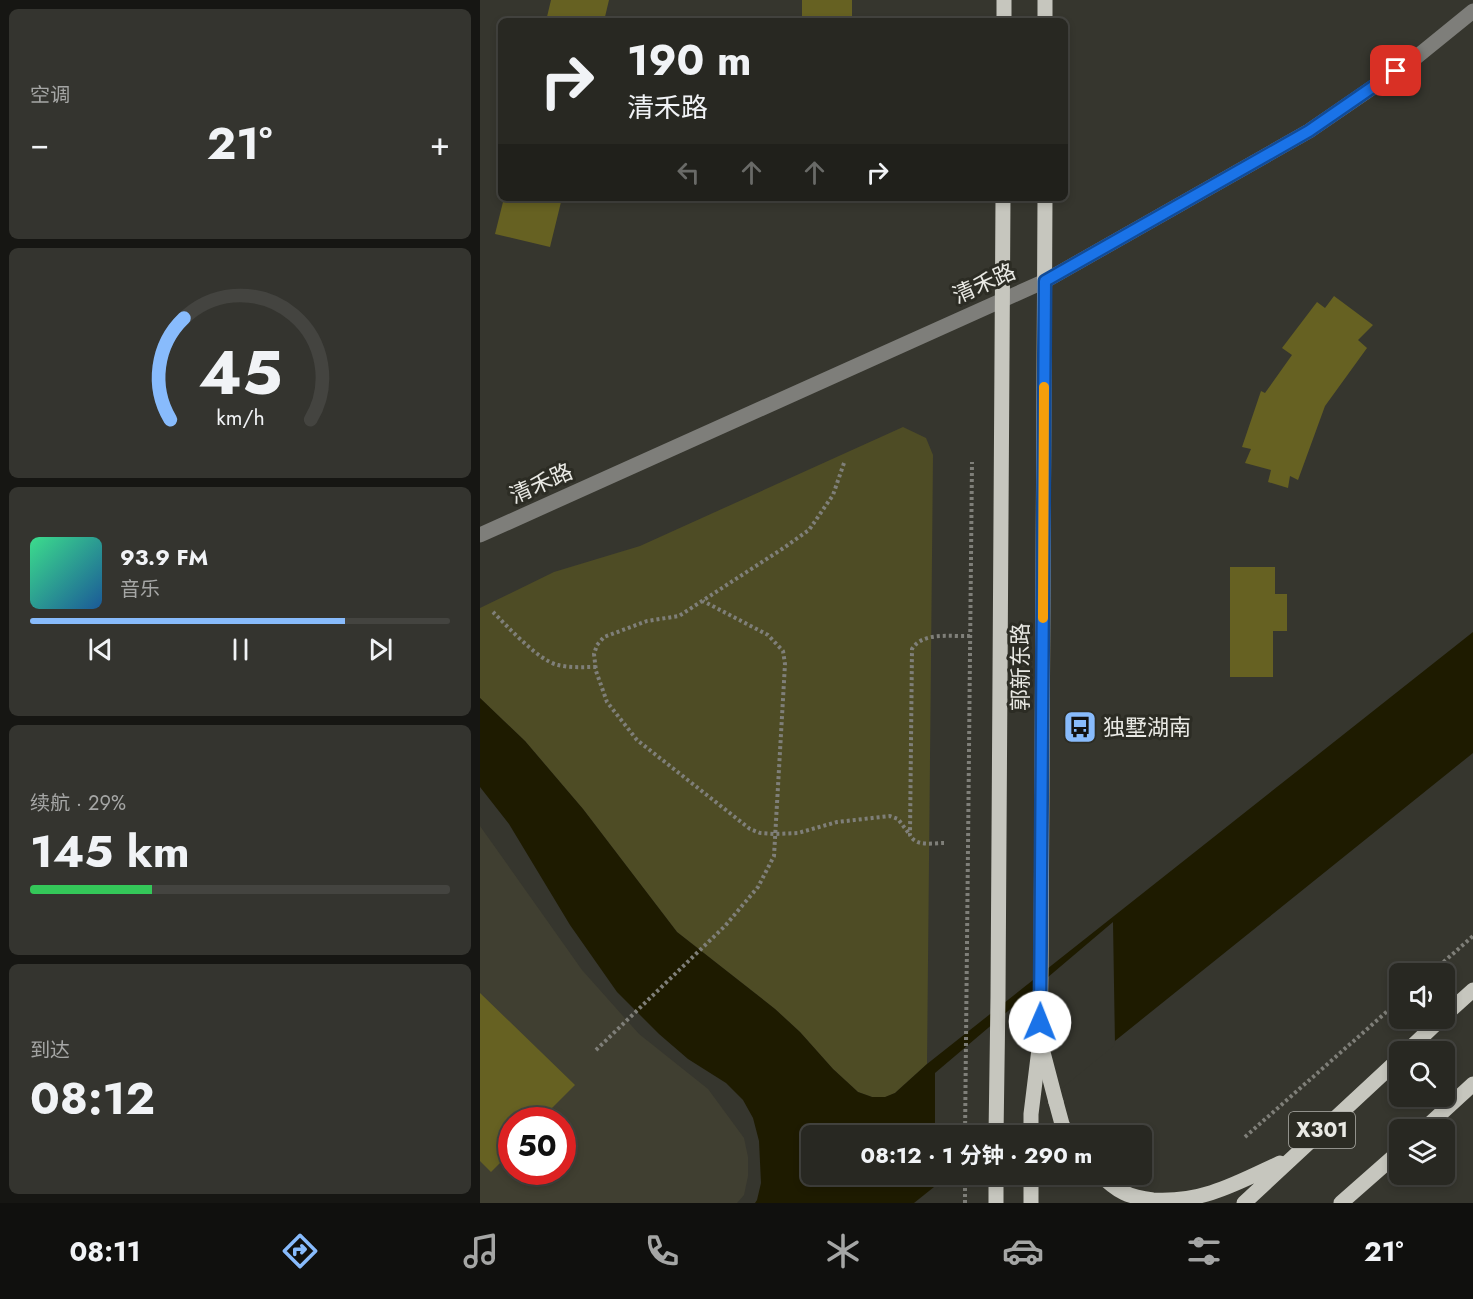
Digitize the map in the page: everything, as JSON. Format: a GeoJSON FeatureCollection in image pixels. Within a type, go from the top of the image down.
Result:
{"type":"FeatureCollection","features":[{"type":"Feature","properties":{"kind":"main road"},"geometry":{"type":"LineString","coordinates":[[1004,0],[1004,18]]}},
{"type":"Feature","properties":{"kind":"main road"},"geometry":{"type":"LineString","coordinates":[[1045,18],[1046,0]]}},
{"type":"Feature","properties":{"kind":"main road","name":"郭新东路"},"geometry":{"type":"LineString","coordinates":[[996,1125],[1003,201]]}},
{"type":"Feature","properties":{"kind":"main road","name":"郭新东路"},"geometry":{"type":"LineString","coordinates":[[1031,1125],[1040,1041],[1045,201]]}},
{"type":"Feature","properties":{"kind":"main road"},"geometry":{"type":"LineString","coordinates":[[1455,1006],[1473,990]]}},
{"type":"Feature","properties":{"kind":"main road"},"geometry":{"type":"LineString","coordinates":[[1418,1041],[1430,1029]]}},
{"type":"Feature","properties":{"kind":"main road"},"geometry":{"type":"LineString","coordinates":[[1040,1041],[1062,1125]]}},
{"type":"Feature","properties":{"kind":"main road","name":"X301"},"geometry":{"type":"LineString","coordinates":[[1244,1203],[1389,1068]]}},
{"type":"Feature","properties":{"kind":"main road"},"geometry":{"type":"LineString","coordinates":[[1435,1119],[1473,1084]]}},
{"type":"Feature","properties":{"kind":"main road"},"geometry":{"type":"LineString","coordinates":[[1111,1185],[1126,1194],[1162,1201],[1202,1198],[1293,1156]]}},
{"type":"Feature","properties":{"kind":"main road","name":"X301"},"geometry":{"type":"LineString","coordinates":[[1341,1203],[1389,1160]]}},
{"type":"Feature","properties":{"kind":"main road"},"geometry":{"type":"LineString","coordinates":[[996,1185],[996,1203]]}},
{"type":"Feature","properties":{"kind":"main road"},"geometry":{"type":"LineString","coordinates":[[1031,1185],[1031,1203]]}},
{"type":"Feature","properties":{"kind":"street","name":"清禾路"},"geometry":{"type":"LineString","coordinates":[[480,535],[1045,281],[1309,131],[1414,59],[1473,11]]}},
{"type":"Feature","properties":{"kind":"path"},"geometry":{"type":"LineString","coordinates":[[844,462],[833,495],[809,530],[679,616],[647,621],[604,637],[597,645],[594,654],[596,666],[607,702],[637,740],[750,829],[760,833],[798,833],[837,822],[890,816],[898,819],[913,841],[944,843]]}},
{"type":"Feature","properties":{"kind":"path"},"geometry":{"type":"LineString","coordinates":[[965,1125],[972,462]]}},
{"type":"Feature","properties":{"kind":"path"},"geometry":{"type":"LineString","coordinates":[[596,1050],[725,926],[758,886],[774,856],[785,664],[783,651],[768,635],[703,601]]}},
{"type":"Feature","properties":{"kind":"path"},"geometry":{"type":"LineString","coordinates":[[493,612],[537,654],[555,665],[596,666]]}},
{"type":"Feature","properties":{"kind":"path"},"geometry":{"type":"LineString","coordinates":[[910,836],[912,649],[920,640],[926,638],[971,636]]}},
{"type":"Feature","properties":{"kind":"path"},"geometry":{"type":"LineString","coordinates":[[1442,963],[1473,936]]}},
{"type":"Feature","properties":{"kind":"path"},"geometry":{"type":"LineString","coordinates":[[1245,1137],[1389,1010]]}},
{"type":"Feature","properties":{"kind":"path"},"geometry":{"type":"LineString","coordinates":[[965,1185],[965,1203]]}},
{"type":"Feature","properties":{"kind":"shaded area"},"geometry":{"type":"Polygon","coordinates":[[[903,427],[926,438],[933,455],[927,1064],[895,1093],[886,1097],[872,1097],[858,1092],[775,1009],[677,932],[583,809],[525,741],[480,698],[480,608],[554,572],[640,546],[903,427]]]}},
{"type":"Feature","properties":{"kind":"shaded area"},"geometry":{"type":"Polygon","coordinates":[[[1473,632],[1473,753],[1010,1125],[801,1125],[801,1185],[936,1185],[914,1203],[755,1203],[761,1183],[759,1141],[753,1118],[743,1100],[726,1083],[688,1059],[617,992],[570,925],[509,824],[480,787],[480,698],[525,741],[583,809],[677,932],[775,1009],[858,1092],[872,1097],[885,1097],[895,1093],[927,1064],[1473,632]]]}},
{"type":"Feature","properties":{"kind":"shaded area"},"geometry":{"type":"Polygon","coordinates":[[[480,826],[582,970],[639,1034],[708,1089],[744,1138],[748,1157],[748,1176],[744,1195],[737,1203],[480,1203],[480,826]]]}},
{"type":"Feature","properties":{"kind":"pier"},"geometry":{"type":"Polygon","coordinates":[[[1113,922],[1115,1045],[1017,1125],[935,1125],[935,1073],[1113,922]]]}},
{"type":"Feature","properties":{"kind":"building"},"geometry":{"type":"Polygon","coordinates":[[[551,0],[609,0],[605,18],[547,18],[551,0]]]}},
{"type":"Feature","properties":{"kind":"building"},"geometry":{"type":"Polygon","coordinates":[[[802,0],[852,0],[852,18],[802,18],[802,0]]]}},
{"type":"Feature","properties":{"kind":"building"},"geometry":{"type":"Polygon","coordinates":[[[503,201],[561,201],[550,247],[495,234],[503,201]]]}},
{"type":"Feature","properties":{"kind":"building"},"geometry":{"type":"Polygon","coordinates":[[[1334,296],[1373,325],[1358,340],[1367,348],[1325,406],[1298,480],[1290,476],[1288,488],[1268,482],[1271,470],[1245,463],[1251,449],[1242,447],[1261,391],[1265,393],[1292,355],[1282,348],[1317,302],[1325,308],[1334,296]]]}},
{"type":"Feature","properties":{"kind":"building"},"geometry":{"type":"Polygon","coordinates":[[[1230,567],[1275,567],[1275,594],[1287,594],[1287,631],[1273,631],[1273,677],[1230,677],[1230,567]]]}},
{"type":"Feature","properties":{"kind":"building"},"geometry":{"type":"Polygon","coordinates":[[[480,993],[575,1085],[553,1107],[498,1107],[498,1165],[491,1172],[480,1161],[480,993]]]}},
{"type":"Feature","properties":{"kind":"slow traffic"},"geometry":{"type":"LineString","coordinates":[[1043,618],[1044,387]]}},
{"type":"Feature","properties":{"kind":"place","name":"独墅湖南"},"geometry":{"type":"Point","coordinates":[1080,727]}},
{"type":"Feature","properties":{"kind":"route"},"geometry":{"type":"LineString","coordinates":[[1040,1022],[1045,281],[1309,131],[1396,71]]}}]}
